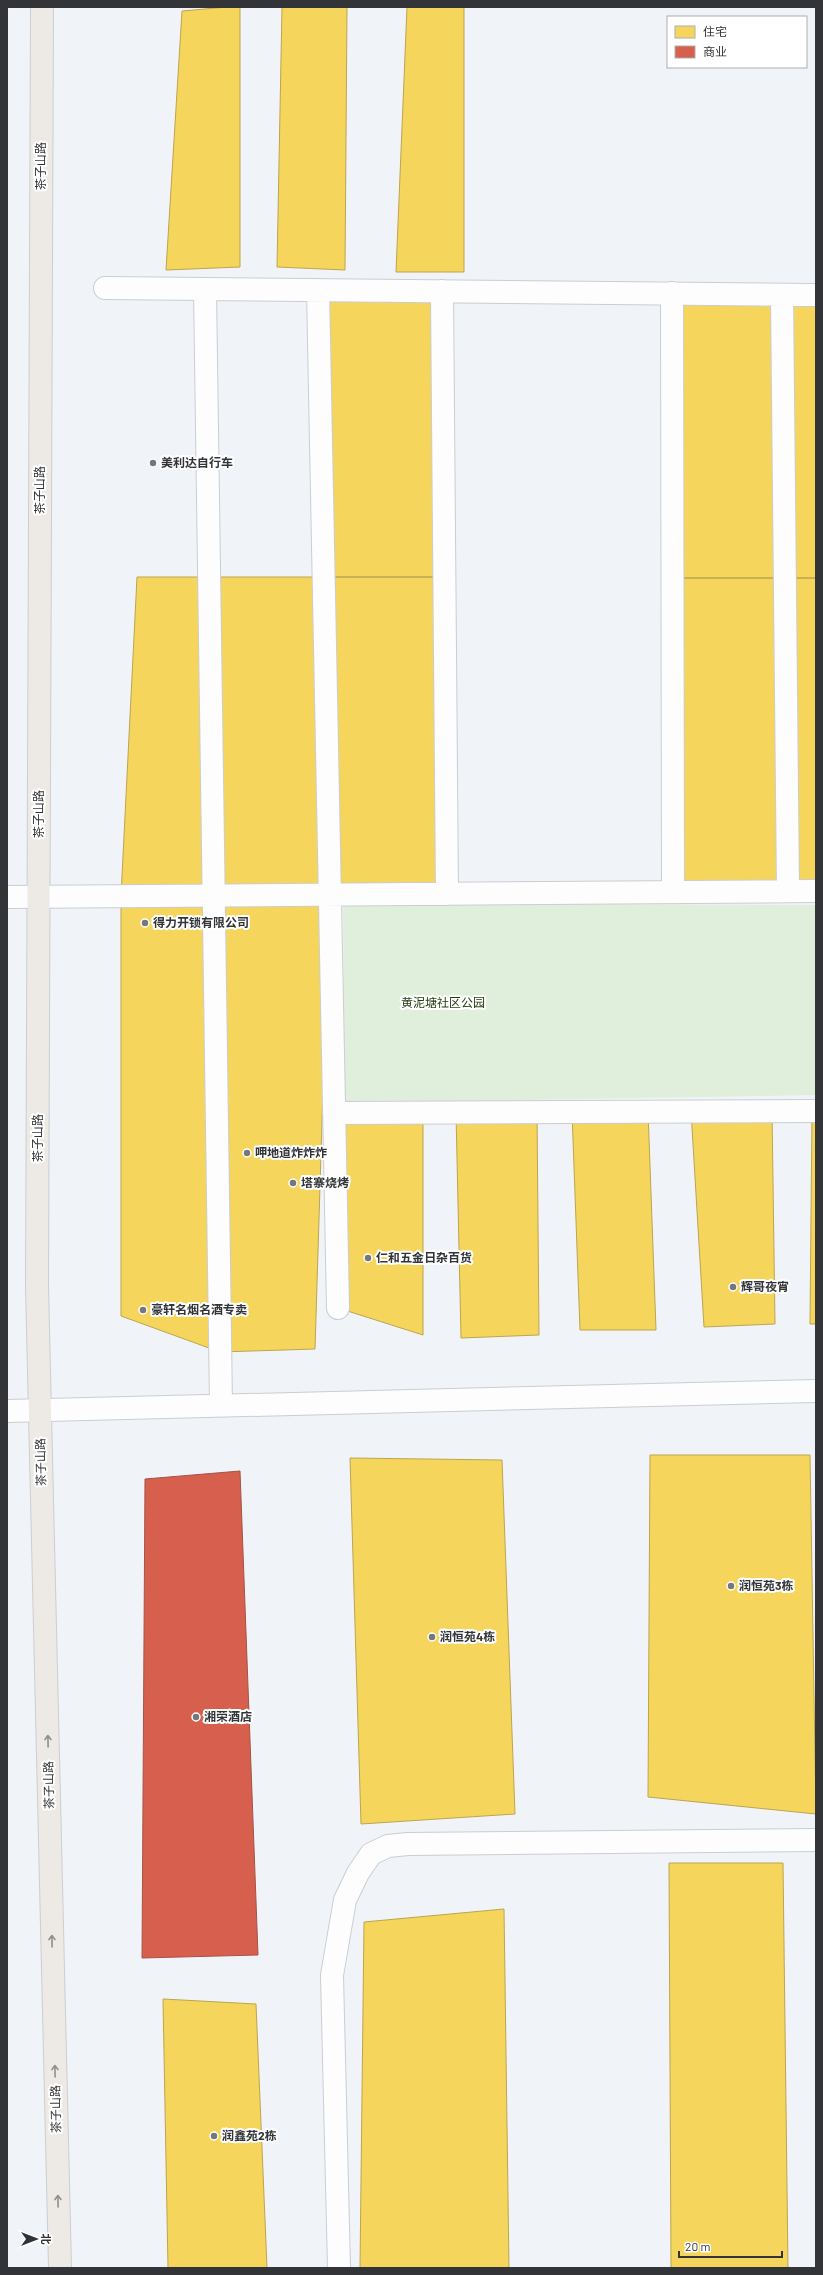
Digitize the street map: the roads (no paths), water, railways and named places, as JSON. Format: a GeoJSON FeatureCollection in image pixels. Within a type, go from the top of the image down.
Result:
{"type":"FeatureCollection","features":[{"type":"Feature","properties":{"kind":"main road","name":"茶子山路"},"geometry":{"type":"LineString","coordinates":[[42,7],[37,1286],[60,2268]]}},
{"type":"Feature","properties":{"kind":"street"},"geometry":{"type":"LineString","coordinates":[[105,288],[816,295]]}},
{"type":"Feature","properties":{"kind":"street"},"geometry":{"type":"LineString","coordinates":[[205,288],[221,1405]]}},
{"type":"Feature","properties":{"kind":"street"},"geometry":{"type":"LineString","coordinates":[[318,290],[338,1308]]}},
{"type":"Feature","properties":{"kind":"street"},"geometry":{"type":"LineString","coordinates":[[442,291],[447,894]]}},
{"type":"Feature","properties":{"kind":"street"},"geometry":{"type":"LineString","coordinates":[[672,293],[673,892]]}},
{"type":"Feature","properties":{"kind":"street"},"geometry":{"type":"LineString","coordinates":[[782,295],[788,891]]}},
{"type":"Feature","properties":{"kind":"street"},"geometry":{"type":"LineString","coordinates":[[7,897],[816,891]]}},
{"type":"Feature","properties":{"kind":"street"},"geometry":{"type":"LineString","coordinates":[[334,1113],[816,1111]]}},
{"type":"Feature","properties":{"kind":"street"},"geometry":{"type":"LineString","coordinates":[[7,1411],[816,1390]]}},
{"type":"Feature","properties":{"kind":"street"},"geometry":{"type":"LineString","coordinates":[[339,2268],[332,1975],[346,1900],[358,1873],[371,1854],[388,1846],[408,1844],[816,1840]]}},
{"type":"Feature","properties":{"kind":"place","name":"美利达自行车"},"geometry":{"type":"Point","coordinates":[153,463]}},
{"type":"Feature","properties":{"kind":"place","name":"得力开锁有限公司"},"geometry":{"type":"Point","coordinates":[145,923]}},
{"type":"Feature","properties":{"kind":"place","name":"呷地道炸炸炸"},"geometry":{"type":"Point","coordinates":[247,1153]}},
{"type":"Feature","properties":{"kind":"place","name":"塔寨烧烤"},"geometry":{"type":"Point","coordinates":[293,1183]}},
{"type":"Feature","properties":{"kind":"place","name":"仁和五金日杂百货"},"geometry":{"type":"Point","coordinates":[368,1258]}},
{"type":"Feature","properties":{"kind":"place","name":"辉哥夜宵"},"geometry":{"type":"Point","coordinates":[733,1287]}},
{"type":"Feature","properties":{"kind":"place","name":"豪轩名烟名酒专卖"},"geometry":{"type":"Point","coordinates":[143,1310]}},
{"type":"Feature","properties":{"kind":"place","name":"润恒苑3栋"},"geometry":{"type":"Point","coordinates":[731,1586]}},
{"type":"Feature","properties":{"kind":"place","name":"润恒苑4栋"},"geometry":{"type":"Point","coordinates":[432,1637]}},
{"type":"Feature","properties":{"kind":"place","name":"湘荣酒店"},"geometry":{"type":"Point","coordinates":[196,1717]}},
{"type":"Feature","properties":{"kind":"place","name":"润鑫苑2栋"},"geometry":{"type":"Point","coordinates":[214,2136]}},
{"type":"Feature","properties":{"kind":"park label","name":"黄泥塘社区公园"},"geometry":{"type":"Point","coordinates":[443,1003]}}]}
